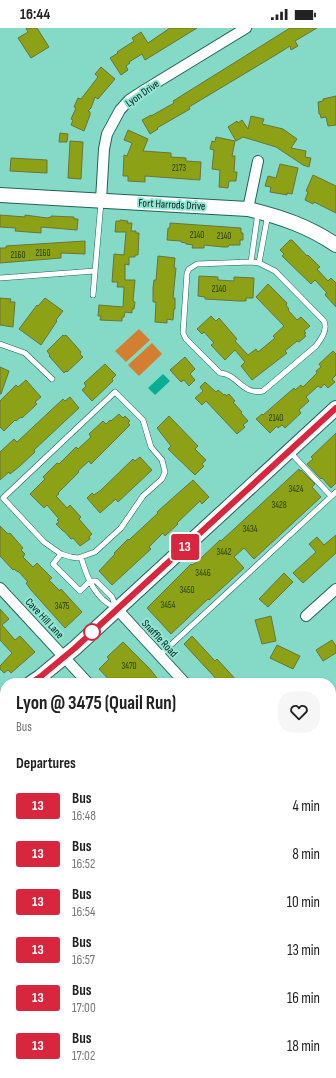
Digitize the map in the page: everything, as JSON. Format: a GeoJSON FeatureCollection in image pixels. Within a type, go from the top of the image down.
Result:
{"type":"FeatureCollection","features":[{"type":"Feature","properties":{"kind":"street","name":"Lyon Drive"},"geometry":{"type":"LineString","coordinates":[[101,200],[104,149],[108,134],[120,110],[129,100],[246,28]]}},
{"type":"Feature","properties":{"kind":"street"},"geometry":{"type":"LineString","coordinates":[[258,161],[258,211]]}},
{"type":"Feature","properties":{"kind":"street","name":"Fort Harrods Drive"},"geometry":{"type":"LineString","coordinates":[[0,195],[101,200],[258,211],[299,224],[336,246]]}},
{"type":"Feature","properties":{"kind":"street"},"geometry":{"type":"LineString","coordinates":[[37,678],[64,657],[336,408]]}},
{"type":"Feature","properties":{"kind":"street","name":"Cave Hill Lane"},"geometry":{"type":"LineString","coordinates":[[0,588],[83,678]]}},
{"type":"Feature","properties":{"kind":"street"},"geometry":{"type":"LineString","coordinates":[[306,616],[336,589]]}},
{"type":"Feature","properties":{"kind":"street","name":"Snaffle Road"},"geometry":{"type":"LineString","coordinates":[[117,609],[181,678]]}},
{"type":"Feature","properties":{"kind":"lane"},"geometry":{"type":"LineString","coordinates":[[93,295],[101,200]]}},
{"type":"Feature","properties":{"kind":"lane"},"geometry":{"type":"LineString","coordinates":[[251,262],[258,211]]}},
{"type":"Feature","properties":{"kind":"lane"},"geometry":{"type":"LineString","coordinates":[[258,211],[259,263]]}},
{"type":"Feature","properties":{"kind":"lane"},"geometry":{"type":"LineString","coordinates":[[251,262],[259,263],[275,271],[324,321],[326,325],[322,337],[316,346],[263,391],[257,392],[243,387],[226,373],[220,373],[186,339],[183,333],[187,273],[189,269],[197,264],[251,262]]}},
{"type":"Feature","properties":{"kind":"lane"},"geometry":{"type":"LineString","coordinates":[[0,278],[95,271]]}},
{"type":"Feature","properties":{"kind":"lane"},"geometry":{"type":"LineString","coordinates":[[0,344],[24,353],[52,379]]}},
{"type":"Feature","properties":{"kind":"lane"},"geometry":{"type":"LineString","coordinates":[[115,392],[143,420],[151,447],[162,460],[165,472],[162,479],[143,496],[121,528],[95,552],[81,557],[71,557],[61,554],[44,542],[3,498],[115,392]]}},
{"type":"Feature","properties":{"kind":"lane"},"geometry":{"type":"LineString","coordinates":[[289,451],[331,496]]}},
{"type":"Feature","properties":{"kind":"lane"},"geometry":{"type":"LineString","coordinates":[[160,655],[336,492]]}},
{"type":"Feature","properties":{"kind":"lane"},"geometry":{"type":"LineString","coordinates":[[61,554],[53,564],[80,591],[90,581],[96,581],[112,597],[117,609]]}},
{"type":"Feature","properties":{"kind":"lane"},"geometry":{"type":"LineString","coordinates":[[81,557],[92,588],[107,604],[117,609]]}},
{"type":"Feature","properties":{"kind":"shaded area"},"geometry":{"type":"Polygon","coordinates":[[[139,329],[150,340],[126,362],[115,351],[139,329]]]}},
{"type":"Feature","properties":{"kind":"shaded area"},"geometry":{"type":"Polygon","coordinates":[[[152,343],[162,354],[139,376],[128,365],[152,343]]]}},
{"type":"Feature","properties":{"kind":"shaded area"},"geometry":{"type":"Polygon","coordinates":[[[163,374],[170,381],[155,395],[148,388],[163,374]]]}},
{"type":"Feature","properties":{"kind":"building"},"geometry":{"type":"Polygon","coordinates":[[[26,28],[37,28],[49,47],[31,58],[18,38],[28,32],[26,28]]]}},
{"type":"Feature","properties":{"kind":"building"},"geometry":{"type":"Polygon","coordinates":[[[170,28],[197,28],[145,60],[142,54],[129,62],[130,63],[126,66],[128,70],[121,75],[110,58],[134,41],[132,38],[141,32],[148,43],[170,28]]]}},
{"type":"Feature","properties":{"kind":"building"},"geometry":{"type":"Polygon","coordinates":[[[290,28],[317,28],[295,41],[298,46],[291,50],[290,46],[189,107],[190,109],[157,128],[158,129],[150,134],[142,120],[174,103],[173,101],[290,28]]]}},
{"type":"Feature","properties":{"kind":"building"},"geometry":{"type":"Polygon","coordinates":[[[101,67],[115,79],[98,99],[95,97],[91,108],[88,111],[90,112],[90,115],[84,131],[71,125],[73,120],[71,119],[76,108],[74,107],[78,98],[81,99],[98,77],[95,74],[101,67]]]}},
{"type":"Feature","properties":{"kind":"building"},"geometry":{"type":"Polygon","coordinates":[[[336,96],[336,125],[328,126],[326,117],[321,118],[319,114],[318,102],[323,101],[323,99],[336,96]]]}},
{"type":"Feature","properties":{"kind":"building"},"geometry":{"type":"Polygon","coordinates":[[[251,116],[264,119],[262,124],[283,129],[297,139],[291,148],[306,151],[305,157],[311,158],[309,167],[303,165],[276,147],[243,137],[236,141],[228,127],[237,121],[238,123],[242,120],[248,129],[251,116]]]}},
{"type":"Feature","properties":{"kind":"building"},"geometry":{"type":"Polygon","coordinates":[[[128,130],[148,139],[143,151],[171,153],[171,157],[186,158],[186,161],[201,162],[200,180],[145,176],[145,182],[128,181],[128,176],[123,176],[124,155],[127,156],[132,143],[124,140],[128,130]]]}},
{"type":"Feature","properties":{"kind":"building"},"geometry":{"type":"Polygon","coordinates":[[[60,133],[68,134],[67,142],[59,142],[60,133]]]}},
{"type":"Feature","properties":{"kind":"building"},"geometry":{"type":"Polygon","coordinates":[[[216,137],[235,141],[232,156],[235,156],[234,172],[237,172],[236,181],[229,181],[228,188],[219,187],[220,170],[212,169],[214,150],[210,149],[212,141],[215,142],[216,137]]]}},
{"type":"Feature","properties":{"kind":"building"},"geometry":{"type":"Polygon","coordinates":[[[70,141],[83,142],[81,179],[68,178],[70,141]]]}},
{"type":"Feature","properties":{"kind":"building"},"geometry":{"type":"Polygon","coordinates":[[[11,158],[47,160],[47,173],[10,171],[11,158]]]}},
{"type":"Feature","properties":{"kind":"building"},"geometry":{"type":"Polygon","coordinates":[[[280,164],[298,168],[292,194],[287,193],[287,195],[270,192],[271,187],[265,186],[268,176],[276,178],[280,164]]]}},
{"type":"Feature","properties":{"kind":"building"},"geometry":{"type":"Polygon","coordinates":[[[313,175],[336,186],[336,213],[314,202],[313,204],[305,200],[308,192],[306,191],[313,175]]]}},
{"type":"Feature","properties":{"kind":"building"},"geometry":{"type":"Polygon","coordinates":[[[0,215],[25,217],[25,215],[47,218],[51,216],[74,217],[74,219],[78,219],[77,230],[41,227],[41,233],[15,231],[16,228],[0,227],[0,215]]]}},
{"type":"Feature","properties":{"kind":"building"},"geometry":{"type":"Polygon","coordinates":[[[116,221],[128,221],[127,223],[132,223],[131,231],[136,231],[136,233],[139,233],[138,255],[135,255],[135,257],[129,257],[129,265],[125,264],[125,280],[135,280],[133,301],[135,302],[134,309],[132,309],[132,313],[125,312],[124,317],[122,317],[122,321],[100,320],[101,316],[98,316],[99,305],[123,307],[124,287],[117,287],[118,282],[112,282],[114,254],[124,255],[126,232],[115,232],[116,221]]]}},
{"type":"Feature","properties":{"kind":"building"},"geometry":{"type":"Polygon","coordinates":[[[170,223],[241,228],[243,240],[240,240],[240,245],[229,245],[228,247],[204,245],[204,248],[192,248],[193,245],[186,244],[181,241],[167,240],[170,223]]]}},
{"type":"Feature","properties":{"kind":"building"},"geometry":{"type":"Polygon","coordinates":[[[290,240],[292,240],[320,267],[317,269],[328,281],[331,278],[336,283],[336,307],[326,296],[325,294],[327,293],[315,280],[311,284],[282,256],[284,254],[280,250],[290,240]]]}},
{"type":"Feature","properties":{"kind":"building"},"geometry":{"type":"Polygon","coordinates":[[[85,241],[85,254],[61,253],[61,258],[0,263],[0,248],[6,248],[6,246],[85,241]]]}},
{"type":"Feature","properties":{"kind":"building"},"geometry":{"type":"Polygon","coordinates":[[[158,256],[175,258],[174,268],[176,268],[173,298],[175,298],[175,309],[173,320],[167,319],[167,323],[155,322],[156,302],[153,302],[153,288],[154,280],[156,280],[158,256]]]}},
{"type":"Feature","properties":{"kind":"building"},"geometry":{"type":"Polygon","coordinates":[[[199,276],[218,277],[218,280],[234,281],[234,277],[254,278],[253,298],[246,298],[246,301],[205,299],[205,297],[198,296],[199,276]]]}},
{"type":"Feature","properties":{"kind":"building"},"geometry":{"type":"Polygon","coordinates":[[[268,284],[287,303],[286,305],[289,309],[288,310],[297,320],[301,317],[310,326],[304,331],[306,336],[299,342],[297,341],[285,351],[287,353],[252,380],[241,366],[245,362],[235,350],[225,360],[211,345],[214,343],[204,332],[202,334],[197,329],[211,316],[216,321],[219,318],[237,339],[235,341],[248,355],[256,349],[258,352],[275,338],[273,336],[284,326],[256,297],[268,284]]]}},
{"type":"Feature","properties":{"kind":"building"},"geometry":{"type":"Polygon","coordinates":[[[0,298],[11,299],[10,302],[15,302],[13,327],[0,325],[0,298]]]}},
{"type":"Feature","properties":{"kind":"building"},"geometry":{"type":"Polygon","coordinates":[[[45,298],[63,311],[41,345],[19,329],[37,305],[38,306],[45,298]]]}},
{"type":"Feature","properties":{"kind":"building"},"geometry":{"type":"Polygon","coordinates":[[[63,335],[66,335],[81,352],[80,354],[83,357],[64,373],[49,356],[50,355],[47,351],[63,335]]]}},
{"type":"Feature","properties":{"kind":"building"},"geometry":{"type":"Polygon","coordinates":[[[333,351],[336,354],[336,375],[332,379],[335,382],[328,388],[324,384],[321,388],[318,386],[306,397],[309,401],[299,410],[301,413],[285,428],[282,425],[278,428],[277,426],[270,433],[256,419],[262,414],[263,415],[294,388],[295,390],[301,385],[303,387],[317,373],[316,371],[321,367],[319,364],[333,351]]]}},
{"type":"Feature","properties":{"kind":"building"},"geometry":{"type":"Polygon","coordinates":[[[185,357],[195,369],[190,374],[195,380],[189,386],[184,380],[181,382],[170,370],[185,357]]]}},
{"type":"Feature","properties":{"kind":"building"},"geometry":{"type":"Polygon","coordinates":[[[105,364],[116,375],[112,379],[113,381],[92,401],[82,390],[86,386],[84,383],[105,364]]]}},
{"type":"Feature","properties":{"kind":"building"},"geometry":{"type":"Polygon","coordinates":[[[0,367],[9,371],[1,394],[0,394],[0,367]]]}},
{"type":"Feature","properties":{"kind":"building"},"geometry":{"type":"Polygon","coordinates":[[[26,380],[41,397],[35,402],[37,404],[22,418],[21,417],[16,421],[15,420],[4,431],[0,427],[0,401],[16,385],[18,387],[26,380]]]}},
{"type":"Feature","properties":{"kind":"building"},"geometry":{"type":"Polygon","coordinates":[[[205,382],[216,392],[218,390],[226,396],[229,394],[235,401],[233,402],[248,421],[243,425],[245,427],[237,434],[206,401],[202,405],[195,398],[203,391],[200,387],[205,382]]]}},
{"type":"Feature","properties":{"kind":"building"},"geometry":{"type":"Polygon","coordinates":[[[70,397],[79,408],[34,450],[35,452],[20,466],[10,474],[9,472],[0,480],[0,452],[14,439],[17,442],[63,399],[65,401],[70,397]]]}},
{"type":"Feature","properties":{"kind":"building"},"geometry":{"type":"Polygon","coordinates":[[[119,414],[123,418],[125,416],[130,421],[128,423],[130,425],[91,464],[89,461],[78,471],[79,472],[56,496],[67,508],[70,505],[81,517],[79,519],[92,534],[89,537],[90,539],[80,546],[56,524],[59,522],[57,520],[59,519],[47,505],[44,508],[30,494],[45,479],[43,477],[57,463],[59,464],[76,447],[78,449],[91,437],[89,434],[103,421],[106,424],[119,414]]]}},
{"type":"Feature","properties":{"kind":"building"},"geometry":{"type":"Polygon","coordinates":[[[169,416],[198,446],[195,449],[206,460],[202,464],[204,466],[195,475],[168,449],[171,446],[157,428],[169,416]]]}},
{"type":"Feature","properties":{"kind":"building"},"geometry":{"type":"Polygon","coordinates":[[[336,433],[336,483],[331,488],[307,464],[313,459],[311,457],[336,433]]]}},
{"type":"Feature","properties":{"kind":"building"},"geometry":{"type":"Polygon","coordinates":[[[140,457],[152,470],[118,502],[116,499],[100,513],[87,498],[92,493],[94,495],[101,490],[133,459],[135,461],[140,457]]]}},
{"type":"Feature","properties":{"kind":"building"},"geometry":{"type":"Polygon","coordinates":[[[299,469],[315,484],[312,487],[321,497],[254,559],[244,548],[234,557],[244,568],[171,634],[147,608],[191,564],[192,565],[197,562],[220,540],[221,541],[299,469]]]}},
{"type":"Feature","properties":{"kind":"building"},"geometry":{"type":"Polygon","coordinates":[[[193,480],[209,497],[202,504],[200,501],[165,536],[163,533],[149,547],[151,549],[112,585],[99,571],[128,539],[129,540],[158,513],[157,512],[193,480]]]}},
{"type":"Feature","properties":{"kind":"building"},"geometry":{"type":"Polygon","coordinates":[[[0,526],[8,534],[10,533],[23,548],[21,550],[25,554],[23,557],[33,567],[37,563],[52,578],[49,580],[60,591],[61,589],[82,612],[65,628],[31,590],[26,583],[28,582],[18,571],[13,570],[0,556],[0,526]]]}},
{"type":"Feature","properties":{"kind":"building"},"geometry":{"type":"Polygon","coordinates":[[[336,535],[336,553],[303,583],[293,573],[316,552],[309,544],[317,537],[324,545],[336,535]]]}},
{"type":"Feature","properties":{"kind":"building"},"geometry":{"type":"Polygon","coordinates":[[[284,573],[293,582],[268,607],[259,599],[284,573]]]}},
{"type":"Feature","properties":{"kind":"building"},"geometry":{"type":"Polygon","coordinates":[[[0,609],[9,619],[2,625],[15,640],[20,636],[35,652],[11,673],[8,670],[4,673],[0,669],[0,666],[12,653],[0,640],[0,609]]]}},
{"type":"Feature","properties":{"kind":"building"},"geometry":{"type":"Polygon","coordinates":[[[271,616],[276,641],[262,644],[255,620],[271,616]]]}},
{"type":"Feature","properties":{"kind":"building"},"geometry":{"type":"Polygon","coordinates":[[[192,636],[215,661],[217,659],[234,678],[215,678],[184,644],[192,636]]]}},
{"type":"Feature","properties":{"kind":"building"},"geometry":{"type":"Polygon","coordinates":[[[332,640],[336,646],[336,653],[323,661],[316,650],[332,640]]]}},
{"type":"Feature","properties":{"kind":"building"},"geometry":{"type":"Polygon","coordinates":[[[123,642],[157,678],[107,678],[99,669],[109,659],[107,657],[123,642]]]}},
{"type":"Feature","properties":{"kind":"building"},"geometry":{"type":"Polygon","coordinates":[[[277,645],[300,656],[293,669],[270,658],[277,645]]]}},
{"type":"Feature","properties":{"kind":"bus line","name":"13"},"geometry":{"type":"LineString","coordinates":[[38,678],[75,648],[336,408]]}}]}
